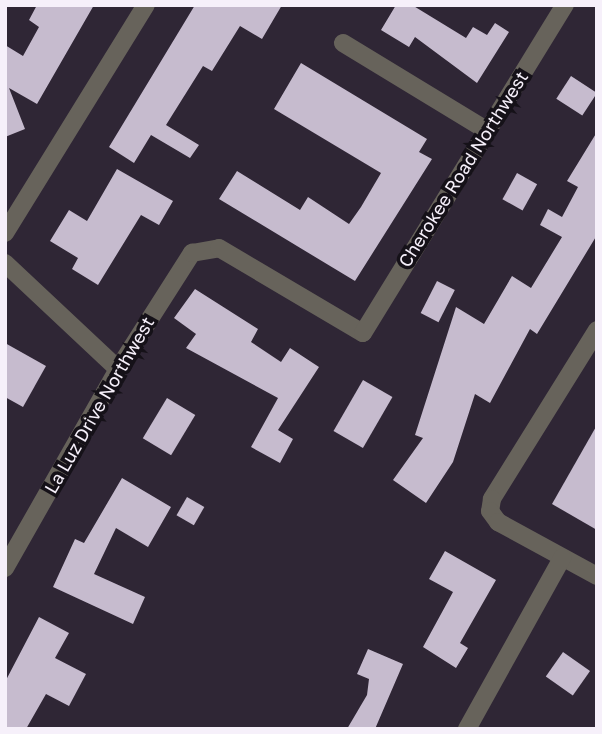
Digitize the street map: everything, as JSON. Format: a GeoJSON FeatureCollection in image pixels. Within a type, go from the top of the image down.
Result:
{"type":"FeatureCollection","features":[{"type":"Feature","properties":{"kind":"street"},"geometry":{"type":"LineString","coordinates":[[5,233],[146,5]]}},
{"type":"Feature","properties":{"kind":"street","name":"Cherokee Road Northwest"},"geometry":{"type":"LineString","coordinates":[[201,248],[219,248],[363,333],[565,5]]}},
{"type":"Feature","properties":{"kind":"street"},"geometry":{"type":"LineString","coordinates":[[343,43],[486,130]]}},
{"type":"Feature","properties":{"kind":"street","name":"La Luz Drive Northwest"},"geometry":{"type":"LineString","coordinates":[[5,568],[118,369],[185,261],[201,248]]}},
{"type":"Feature","properties":{"kind":"street"},"geometry":{"type":"LineString","coordinates":[[5,263],[118,369]]}},
{"type":"Feature","properties":{"kind":"street"},"geometry":{"type":"LineString","coordinates":[[597,330],[492,499],[490,511],[498,522],[597,576]]}},
{"type":"Feature","properties":{"kind":"street"},"geometry":{"type":"LineString","coordinates":[[467,729],[562,558]]}},
{"type":"Feature","properties":{"kind":"building"},"geometry":{"type":"Polygon","coordinates":[[[37,5],[94,5],[37,104],[9,88],[25,129],[5,137],[5,45],[23,56],[39,27],[29,20],[37,5]]]}},
{"type":"Feature","properties":{"kind":"building"},"geometry":{"type":"Polygon","coordinates":[[[195,5],[282,5],[262,39],[240,26],[212,71],[203,66],[166,125],[199,145],[190,158],[151,135],[134,163],[109,147],[195,5]]]}},
{"type":"Feature","properties":{"kind":"building"},"geometry":{"type":"Polygon","coordinates":[[[396,5],[412,5],[466,38],[473,27],[487,35],[495,23],[509,32],[477,83],[415,37],[409,47],[381,30],[396,5]]]}},
{"type":"Feature","properties":{"kind":"building"},"geometry":{"type":"Polygon","coordinates":[[[301,63],[427,139],[419,152],[432,159],[355,281],[219,199],[237,171],[300,210],[308,197],[349,224],[361,207],[381,173],[274,109],[301,63]]]}},
{"type":"Feature","properties":{"kind":"building"},"geometry":{"type":"Polygon","coordinates":[[[571,76],[597,93],[582,116],[556,99],[571,76]]]}},
{"type":"Feature","properties":{"kind":"building"},"geometry":{"type":"Polygon","coordinates":[[[597,132],[597,235],[537,334],[530,329],[490,403],[475,394],[453,462],[426,503],[393,480],[423,438],[415,435],[456,307],[484,324],[512,276],[531,288],[562,237],[540,225],[548,209],[562,217],[578,187],[567,181],[597,132]]]}},
{"type":"Feature","properties":{"kind":"building"},"geometry":{"type":"Polygon","coordinates":[[[117,169],[173,201],[159,225],[141,215],[98,285],[72,269],[78,258],[50,241],[69,210],[87,221],[117,169]]]}},
{"type":"Feature","properties":{"kind":"building"},"geometry":{"type":"Polygon","coordinates":[[[517,173],[537,184],[523,210],[502,199],[517,173]]]}},
{"type":"Feature","properties":{"kind":"building"},"geometry":{"type":"Polygon","coordinates":[[[437,281],[455,290],[438,322],[421,313],[437,281]]]}},
{"type":"Feature","properties":{"kind":"building"},"geometry":{"type":"Polygon","coordinates":[[[195,289],[258,329],[251,342],[281,362],[290,348],[319,367],[278,430],[293,439],[280,463],[251,447],[278,398],[186,348],[196,334],[174,318],[195,289]]]}},
{"type":"Feature","properties":{"kind":"building"},"geometry":{"type":"Polygon","coordinates":[[[5,343],[46,366],[23,407],[5,397],[5,343]]]}},
{"type":"Feature","properties":{"kind":"building"},"geometry":{"type":"Polygon","coordinates":[[[363,380],[392,397],[363,448],[334,431],[363,380]]]}},
{"type":"Feature","properties":{"kind":"building"},"geometry":{"type":"Polygon","coordinates":[[[167,398],[195,415],[171,455],[143,438],[167,398]]]}},
{"type":"Feature","properties":{"kind":"building"},"geometry":{"type":"Polygon","coordinates":[[[597,425],[597,530],[552,504],[597,425]]]}},
{"type":"Feature","properties":{"kind":"building"},"geometry":{"type":"Polygon","coordinates":[[[122,478],[171,507],[148,547],[116,528],[94,574],[145,597],[133,624],[53,587],[75,539],[84,543],[122,478]]]}},
{"type":"Feature","properties":{"kind":"building"},"geometry":{"type":"Polygon","coordinates":[[[187,497],[204,507],[194,525],[177,515],[187,497]]]}},
{"type":"Feature","properties":{"kind":"building"},"geometry":{"type":"Polygon","coordinates":[[[445,551],[496,580],[460,643],[468,648],[456,668],[423,647],[453,592],[429,579],[445,551]]]}},
{"type":"Feature","properties":{"kind":"building"},"geometry":{"type":"Polygon","coordinates":[[[39,617],[69,633],[55,658],[86,674],[69,706],[46,694],[26,729],[5,729],[5,682],[39,617]]]}},
{"type":"Feature","properties":{"kind":"building"},"geometry":{"type":"Polygon","coordinates":[[[368,649],[403,664],[375,729],[347,729],[367,695],[369,679],[357,674],[368,649]]]}},
{"type":"Feature","properties":{"kind":"building"},"geometry":{"type":"Polygon","coordinates":[[[563,652],[590,671],[573,696],[546,677],[563,652]]]}}]}
